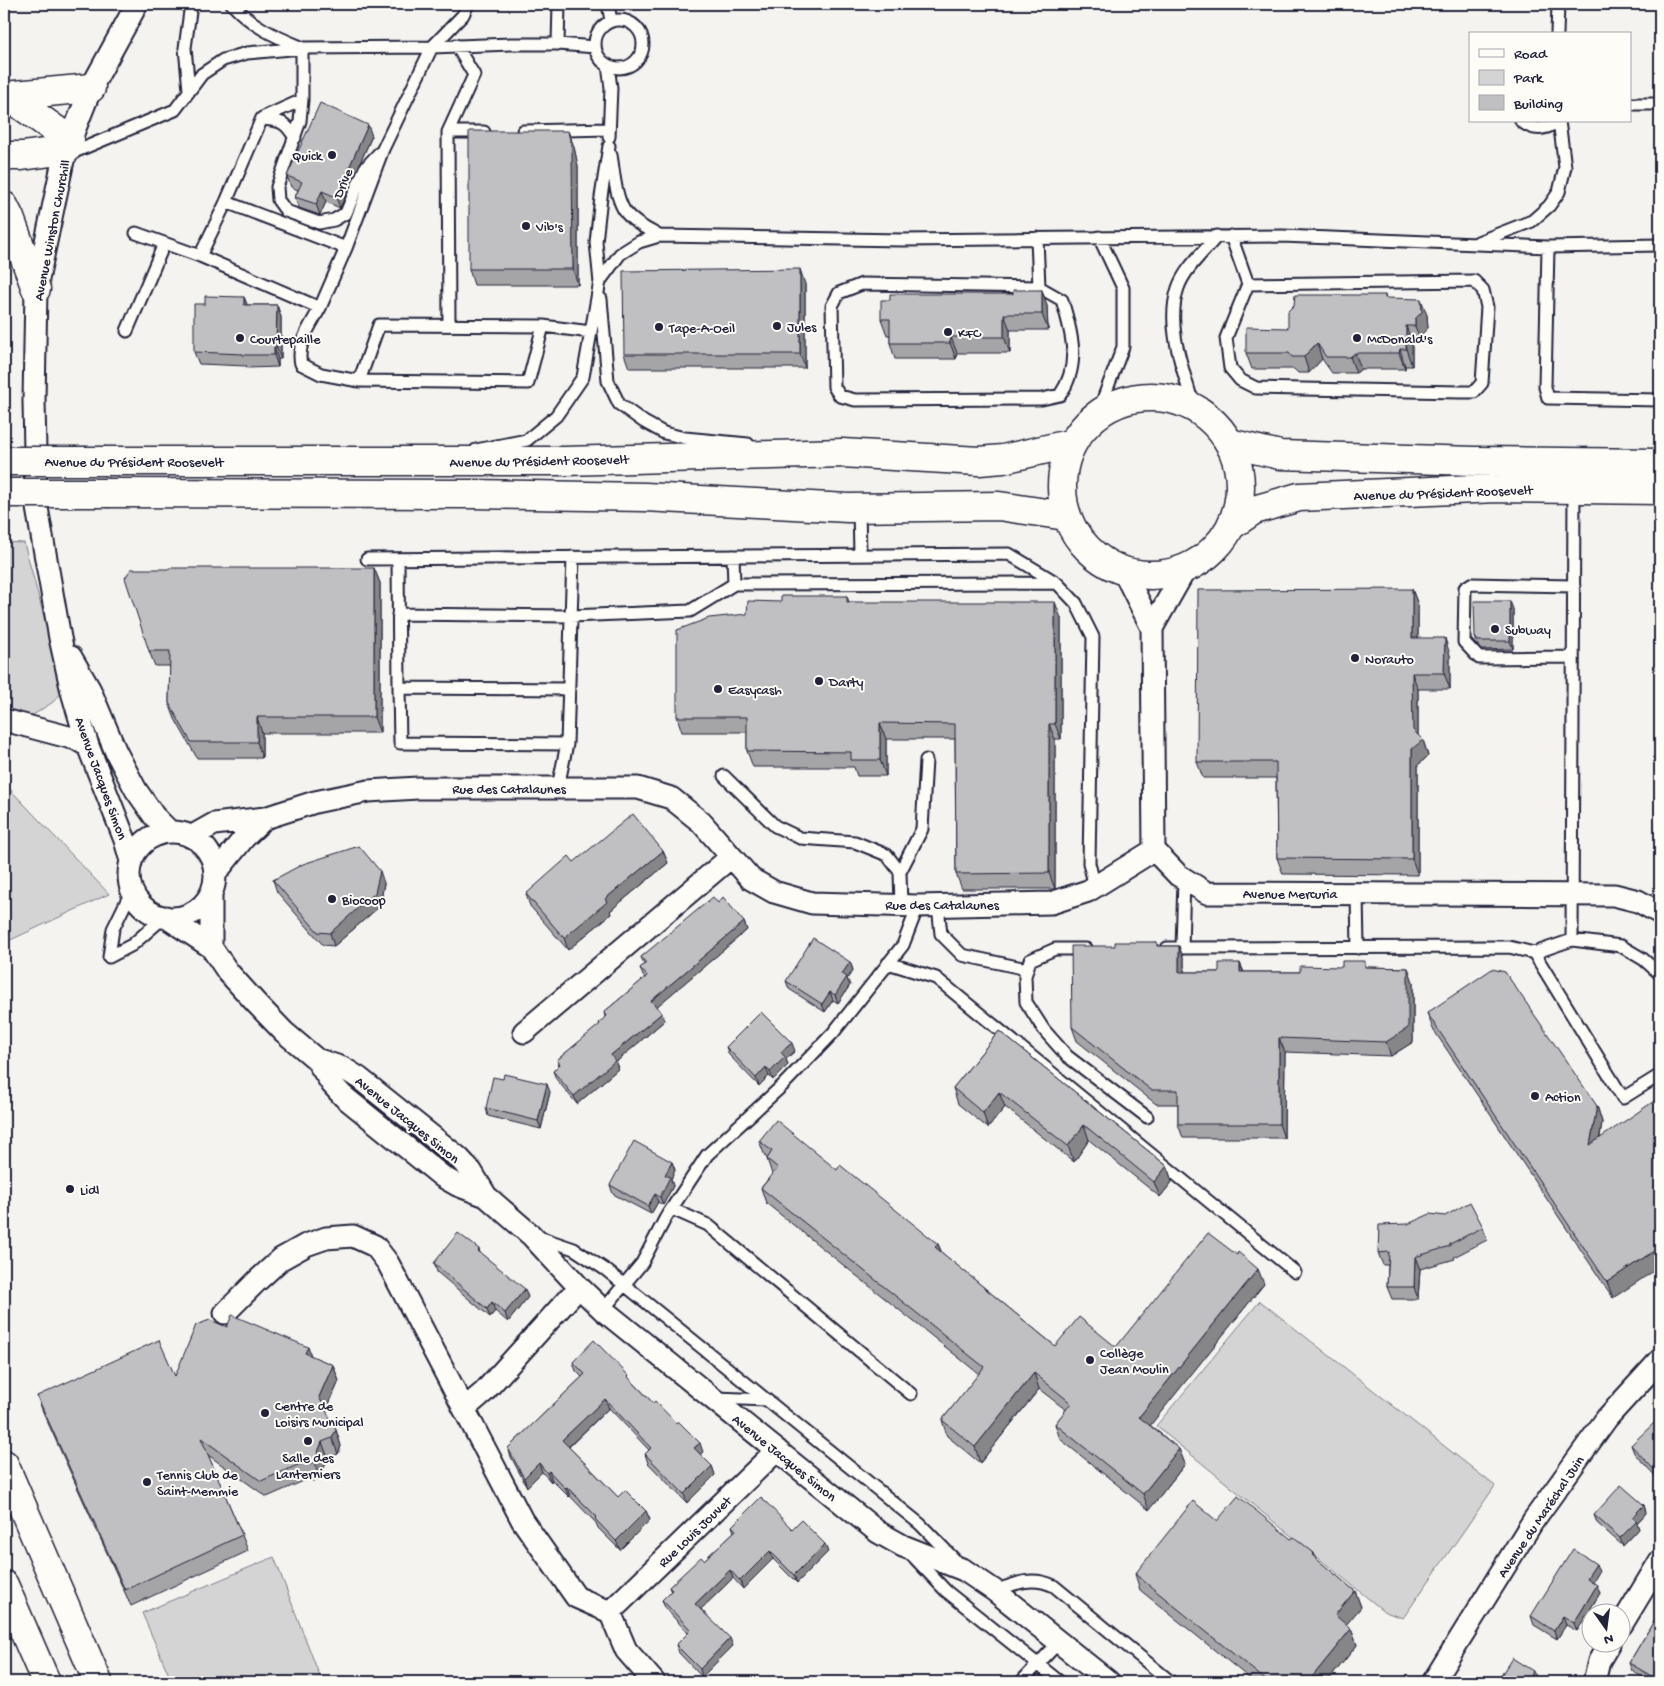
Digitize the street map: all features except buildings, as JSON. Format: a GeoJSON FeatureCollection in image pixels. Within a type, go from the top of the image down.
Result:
{"type":"FeatureCollection","features":[{"type":"Feature","properties":{"kind":"main road"},"geometry":{"type":"LineString","coordinates":[[6,96],[91,88]]}},
{"type":"Feature","properties":{"kind":"main road"},"geometry":{"type":"LineString","coordinates":[[6,96],[67,149]]}},
{"type":"Feature","properties":{"kind":"main road"},"geometry":{"type":"LineString","coordinates":[[4,156],[22,156],[67,149]]}},
{"type":"Feature","properties":{"kind":"main road"},"geometry":{"type":"LineString","coordinates":[[4,206],[36,289]]}},
{"type":"Feature","properties":{"kind":"main road"},"geometry":{"type":"LineString","coordinates":[[1144,397],[1170,399],[1194,408],[1214,423],[1229,442],[1236,458],[1240,475],[1240,492],[1238,509],[1232,525],[1218,546],[1199,562],[1176,572],[1152,576],[1124,572],[1099,559],[1080,540],[1066,516],[1062,497],[1062,478],[1066,460],[1073,443],[1097,415],[1120,403],[1144,397]]}},
{"type":"Feature","properties":{"kind":"main road","name":"Avenue du Président Roosevelt"},"geometry":{"type":"LineString","coordinates":[[1229,442],[1280,455],[1474,461],[1660,463]]}},
{"type":"Feature","properties":{"kind":"main road","name":"Avenue du Président Roosevelt"},"geometry":{"type":"LineString","coordinates":[[4,461],[565,461],[842,453],[979,461],[1011,458],[1073,443]]}},
{"type":"Feature","properties":{"kind":"main road","name":"Avenue du Président Roosevelt"},"geometry":{"type":"LineString","coordinates":[[1232,525],[1254,510],[1299,497],[1497,488],[1660,490]]}},
{"type":"Feature","properties":{"kind":"main road"},"geometry":{"type":"LineString","coordinates":[[4,492],[474,494],[645,497],[859,508],[999,506],[1066,516]]}},
{"type":"Feature","properties":{"kind":"main road"},"geometry":{"type":"LineString","coordinates":[[4,1464],[98,1682]]}},
{"type":"Feature","properties":{"kind":"main road"},"geometry":{"type":"LineString","coordinates":[[4,1585],[46,1682]]}},
{"type":"Feature","properties":{"kind":"street","name":"Avenue Winston Churchill"},"geometry":{"type":"LineString","coordinates":[[36,502],[34,401],[36,289],[67,149],[91,88],[137,4]]}},
{"type":"Feature","properties":{"kind":"street","name":"Avenue Jacques Simon"},"geometry":{"type":"LineString","coordinates":[[36,502],[40,534],[72,692],[88,746],[125,840],[131,861]]}},
{"type":"Feature","properties":{"kind":"street"},"geometry":{"type":"LineString","coordinates":[[1152,628],[1186,568]]}},
{"type":"Feature","properties":{"kind":"street"},"geometry":{"type":"LineString","coordinates":[[1124,572],[1152,628],[1154,850]]}},
{"type":"Feature","properties":{"kind":"street","name":"Avenue Jacques Simon"},"geometry":{"type":"LineString","coordinates":[[60,638],[90,690],[116,752],[136,790],[154,816],[170,832]]}},
{"type":"Feature","properties":{"kind":"street"},"geometry":{"type":"LineString","coordinates":[[4,720],[76,739],[88,746]]}},
{"type":"Feature","properties":{"kind":"street","name":"Rue des Catalaunes"},"geometry":{"type":"LineString","coordinates":[[191,837],[214,824],[265,818],[315,802],[368,791],[418,788],[638,788],[671,798],[701,822],[751,879],[774,892],[812,903],[919,906],[1051,903],[1088,891],[1154,850]]}},
{"type":"Feature","properties":{"kind":"street","name":"Rue des Catalaunes"},"geometry":{"type":"LineString","coordinates":[[213,884],[244,838],[265,818]]}},
{"type":"Feature","properties":{"kind":"street"},"geometry":{"type":"LineString","coordinates":[[211,947],[213,884],[213,863],[201,843],[181,833],[157,834],[146,840],[137,850],[131,861],[129,875],[132,890],[139,902],[150,912],[165,917],[184,916],[195,911],[204,903],[213,884]]}},
{"type":"Feature","properties":{"kind":"street","name":"Avenue Mercuria"},"geometry":{"type":"LineString","coordinates":[[1154,850],[1178,875],[1207,893],[1614,895],[1638,901],[1660,913]]}},
{"type":"Feature","properties":{"kind":"street"},"geometry":{"type":"LineString","coordinates":[[524,1032],[731,857]]}},
{"type":"Feature","properties":{"kind":"street","name":"Avenue Jacques Simon"},"geometry":{"type":"LineString","coordinates":[[165,917],[211,947],[228,972],[256,1003],[284,1032],[316,1059],[332,1084],[343,1096],[443,1176],[457,1185],[486,1196],[531,1235],[579,1287],[604,1310],[878,1532],[903,1546],[964,1570],[995,1591],[1109,1682]]}},
{"type":"Feature","properties":{"kind":"street"},"geometry":{"type":"LineString","coordinates":[[226,1313],[257,1281],[282,1259],[306,1245],[326,1238],[353,1236],[375,1246],[388,1263],[522,1520],[576,1597],[610,1612],[626,1650],[654,1682]]}},
{"type":"Feature","properties":{"kind":"street"},"geometry":{"type":"LineString","coordinates":[[464,1409],[484,1392],[579,1287]]}},
{"type":"Feature","properties":{"kind":"street","name":"Avenue du Maréchal Juin"},"geometry":{"type":"LineString","coordinates":[[1433,1682],[1534,1521],[1607,1418],[1660,1360]]}},
{"type":"Feature","properties":{"kind":"street","name":"Rue Louis Jouvet"},"geometry":{"type":"LineString","coordinates":[[610,1612],[777,1450]]}},
{"type":"Feature","properties":{"kind":"street"},"geometry":{"type":"LineString","coordinates":[[1632,1607],[1660,1561]]}},
{"type":"Feature","properties":{"kind":"street"},"geometry":{"type":"LineString","coordinates":[[1594,1682],[1598,1661],[1603,1654]]}},
{"type":"Feature","properties":{"kind":"lane"},"geometry":{"type":"LineString","coordinates":[[188,90],[185,48],[191,4]]}},
{"type":"Feature","properties":{"kind":"lane"},"geometry":{"type":"LineString","coordinates":[[232,4],[243,16],[268,33],[302,48]]}},
{"type":"Feature","properties":{"kind":"lane"},"geometry":{"type":"LineString","coordinates":[[468,4],[463,15],[432,47],[383,149],[346,248],[320,308],[302,342],[299,356],[302,364],[321,374],[359,381],[528,383],[543,326]]}},
{"type":"Feature","properties":{"kind":"lane"},"geometry":{"type":"LineString","coordinates":[[558,44],[559,4]]}},
{"type":"Feature","properties":{"kind":"lane"},"geometry":{"type":"LineString","coordinates":[[608,4],[611,21]]}},
{"type":"Feature","properties":{"kind":"lane"},"geometry":{"type":"LineString","coordinates":[[1558,4],[1558,32]]}},
{"type":"Feature","properties":{"kind":"lane"},"geometry":{"type":"LineString","coordinates":[[618,20],[631,23],[641,33],[643,40],[642,48],[636,61],[630,65],[615,67],[608,65],[602,60],[595,47],[595,39],[599,31],[611,21],[618,20]]}},
{"type":"Feature","properties":{"kind":"lane"},"geometry":{"type":"LineString","coordinates":[[67,149],[174,110],[202,74],[223,60],[247,53],[302,48],[432,47],[456,45],[558,44],[595,47]]}},
{"type":"Feature","properties":{"kind":"lane"},"geometry":{"type":"LineString","coordinates":[[449,325],[448,132],[474,75],[456,45]]}},
{"type":"Feature","properties":{"kind":"lane","name":"Drive"},"geometry":{"type":"LineString","coordinates":[[302,48],[300,121],[277,187],[278,200],[286,211],[319,223],[334,220],[346,213],[365,168],[383,149]]}},
{"type":"Feature","properties":{"kind":"lane"},"geometry":{"type":"LineString","coordinates":[[608,65],[611,88],[608,129],[609,146],[619,197],[624,210],[640,226],[659,236]]}},
{"type":"Feature","properties":{"kind":"lane"},"geometry":{"type":"LineString","coordinates":[[200,256],[226,202],[262,118],[302,100]]}},
{"type":"Feature","properties":{"kind":"lane"},"geometry":{"type":"LineString","coordinates":[[1632,104],[1660,104]]}},
{"type":"Feature","properties":{"kind":"lane"},"geometry":{"type":"LineString","coordinates":[[262,118],[275,120],[287,125],[295,138]]}},
{"type":"Feature","properties":{"kind":"lane"},"geometry":{"type":"LineString","coordinates":[[1522,122],[1530,128],[1540,130],[1558,122]]}},
{"type":"Feature","properties":{"kind":"lane"},"geometry":{"type":"LineString","coordinates":[[1474,244],[1532,221],[1549,206],[1559,192],[1565,167],[1559,122]]}},
{"type":"Feature","properties":{"kind":"lane"},"geometry":{"type":"LineString","coordinates":[[515,131],[608,129]]}},
{"type":"Feature","properties":{"kind":"lane"},"geometry":{"type":"LineString","coordinates":[[448,132],[496,132]]}},
{"type":"Feature","properties":{"kind":"lane"},"geometry":{"type":"LineString","coordinates":[[609,146],[596,242],[608,381],[619,404],[664,434],[685,438],[842,453]]}},
{"type":"Feature","properties":{"kind":"lane"},"geometry":{"type":"LineString","coordinates":[[226,202],[346,248]]}},
{"type":"Feature","properties":{"kind":"lane"},"geometry":{"type":"LineString","coordinates":[[136,233],[200,256],[320,308]]}},
{"type":"Feature","properties":{"kind":"lane"},"geometry":{"type":"LineString","coordinates":[[417,461],[527,440],[556,416],[583,377],[600,281],[620,254],[639,242],[659,236],[902,240],[1282,236],[1548,247],[1660,245]]}},
{"type":"Feature","properties":{"kind":"lane"},"geometry":{"type":"LineString","coordinates":[[1194,408],[1178,348],[1174,323],[1175,308],[1178,288],[1188,269],[1217,236]]}},
{"type":"Feature","properties":{"kind":"lane"},"geometry":{"type":"LineString","coordinates":[[1231,236],[1248,284],[1226,338],[1230,368],[1240,380],[1256,388],[1474,392],[1482,383],[1487,307],[1483,290],[1474,281],[1248,284]]}},
{"type":"Feature","properties":{"kind":"lane"},"geometry":{"type":"LineString","coordinates":[[1097,415],[1122,346],[1123,337],[1123,288],[1100,237]]}},
{"type":"Feature","properties":{"kind":"lane"},"geometry":{"type":"LineString","coordinates":[[1038,238],[1039,287]]}},
{"type":"Feature","properties":{"kind":"lane"},"geometry":{"type":"LineString","coordinates":[[127,331],[164,244]]}},
{"type":"Feature","properties":{"kind":"lane"},"geometry":{"type":"LineString","coordinates":[[1548,247],[1545,387],[1548,398],[1660,400]]}},
{"type":"Feature","properties":{"kind":"lane"},"geometry":{"type":"LineString","coordinates":[[862,284],[1039,287],[1062,300],[1072,332],[1072,365],[1067,384],[1060,395],[1042,399],[854,400],[840,396],[834,387],[832,306],[839,293],[862,284]]}},
{"type":"Feature","properties":{"kind":"lane"},"geometry":{"type":"LineString","coordinates":[[359,381],[379,325],[543,326],[591,332]]}},
{"type":"Feature","properties":{"kind":"lane"},"geometry":{"type":"LineString","coordinates":[[1572,940],[1574,489]]}},
{"type":"Feature","properties":{"kind":"lane"},"geometry":{"type":"LineString","coordinates":[[859,508],[860,555]]}},
{"type":"Feature","properties":{"kind":"lane"},"geometry":{"type":"LineString","coordinates":[[367,559],[1009,554],[1057,583],[1076,603],[1094,637],[1088,863],[1095,887]]}},
{"type":"Feature","properties":{"kind":"lane"},"geometry":{"type":"LineString","coordinates":[[733,556],[734,584]]}},
{"type":"Feature","properties":{"kind":"lane"},"geometry":{"type":"LineString","coordinates":[[558,787],[567,744],[573,557]]}},
{"type":"Feature","properties":{"kind":"lane"},"geometry":{"type":"LineString","coordinates":[[398,558],[400,743],[567,744]]}},
{"type":"Feature","properties":{"kind":"lane"},"geometry":{"type":"LineString","coordinates":[[398,614],[571,616],[690,611],[734,584],[1057,583]]}},
{"type":"Feature","properties":{"kind":"lane"},"geometry":{"type":"LineString","coordinates":[[1573,657],[1479,658],[1464,642],[1465,588],[1471,584],[1574,586]]}},
{"type":"Feature","properties":{"kind":"lane"},"geometry":{"type":"LineString","coordinates":[[399,688],[569,689]]}},
{"type":"Feature","properties":{"kind":"lane"},"geometry":{"type":"LineString","coordinates":[[900,872],[922,829],[926,760]]}},
{"type":"Feature","properties":{"kind":"lane"},"geometry":{"type":"LineString","coordinates":[[724,776],[775,826],[800,838],[855,842],[887,855],[900,872],[919,906],[941,934],[962,955],[1027,969]]}},
{"type":"Feature","properties":{"kind":"lane"},"geometry":{"type":"LineString","coordinates":[[1182,948],[1184,879]]}},
{"type":"Feature","properties":{"kind":"lane"},"geometry":{"type":"LineString","coordinates":[[132,890],[113,929],[109,957],[132,945],[165,917]]}},
{"type":"Feature","properties":{"kind":"lane"},"geometry":{"type":"LineString","coordinates":[[1357,894],[1358,948]]}},
{"type":"Feature","properties":{"kind":"lane"},"geometry":{"type":"LineString","coordinates":[[604,1310],[642,1263],[672,1209],[707,1156],[783,1084],[833,1033],[902,945],[919,906]]}},
{"type":"Feature","properties":{"kind":"lane"},"geometry":{"type":"LineString","coordinates":[[1152,948],[1509,946],[1534,953],[1572,940],[1621,946],[1644,959],[1660,974]]}},
{"type":"Feature","properties":{"kind":"lane"},"geometry":{"type":"LineString","coordinates":[[1094,949],[1055,949],[1030,960],[1025,976],[1026,1002],[1044,1030],[1067,1056],[1147,1117]]}},
{"type":"Feature","properties":{"kind":"lane"},"geometry":{"type":"LineString","coordinates":[[1534,953],[1623,1098],[1660,1075]]}},
{"type":"Feature","properties":{"kind":"lane"},"geometry":{"type":"LineString","coordinates":[[888,963],[936,978],[1295,1272]]}},
{"type":"Feature","properties":{"kind":"lane"},"geometry":{"type":"LineString","coordinates":[[672,1209],[708,1225],[911,1394]]}},
{"type":"Feature","properties":{"kind":"lane"},"geometry":{"type":"LineString","coordinates":[[531,1235],[574,1249],[624,1284],[920,1524],[964,1570]]}},
{"type":"Feature","properties":{"kind":"lane"},"geometry":{"type":"LineString","coordinates":[[713,1398],[767,1400]]}},
{"type":"Feature","properties":{"kind":"lane"},"geometry":{"type":"LineString","coordinates":[[903,1546],[946,1591],[1060,1682]]}},
{"type":"Feature","properties":{"kind":"lane"},"geometry":{"type":"LineString","coordinates":[[995,1591],[1017,1583],[1031,1581],[1043,1582],[1054,1586],[1171,1682]]}},
{"type":"Feature","properties":{"kind":"lane"},"geometry":{"type":"LineString","coordinates":[[1021,1682],[1059,1642]]}},
{"type":"Feature","properties":{"kind":"green space"},"geometry":{"type":"Polygon","coordinates":[[[4,542],[24,543],[64,690],[53,702],[33,715],[4,715],[4,542]]]}},
{"type":"Feature","properties":{"kind":"green space"},"geometry":{"type":"Polygon","coordinates":[[[4,783],[109,894],[4,943],[4,783]]]}},
{"type":"Feature","properties":{"kind":"green space"},"geometry":{"type":"Polygon","coordinates":[[[1260,1301],[1495,1486],[1403,1618],[1385,1612],[1156,1426],[1260,1301]]]}},
{"type":"Feature","properties":{"kind":"green space"},"geometry":{"type":"Polygon","coordinates":[[[274,1557],[322,1682],[172,1682],[142,1613],[274,1557]]]}},
{"type":"Feature","properties":{"kind":"place","name":"Quick"},"geometry":{"type":"Point","coordinates":[332,155]}},
{"type":"Feature","properties":{"kind":"place","name":"Vib's"},"geometry":{"type":"Point","coordinates":[526,226]}},
{"type":"Feature","properties":{"kind":"place","name":"Jules"},"geometry":{"type":"Point","coordinates":[777,326]}},
{"type":"Feature","properties":{"kind":"place","name":"Tape-A-Oeil"},"geometry":{"type":"Point","coordinates":[659,327]}},
{"type":"Feature","properties":{"kind":"place","name":"KFC"},"geometry":{"type":"Point","coordinates":[948,332]}},
{"type":"Feature","properties":{"kind":"place","name":"Courtepaille"},"geometry":{"type":"Point","coordinates":[240,338]}},
{"type":"Feature","properties":{"kind":"place","name":"McDonald's"},"geometry":{"type":"Point","coordinates":[1357,338]}},
{"type":"Feature","properties":{"kind":"place","name":"Subway"},"geometry":{"type":"Point","coordinates":[1495,629]}},
{"type":"Feature","properties":{"kind":"place","name":"Norauto"},"geometry":{"type":"Point","coordinates":[1355,658]}},
{"type":"Feature","properties":{"kind":"place","name":"Darty"},"geometry":{"type":"Point","coordinates":[819,681]}},
{"type":"Feature","properties":{"kind":"place","name":"Easycash"},"geometry":{"type":"Point","coordinates":[718,689]}},
{"type":"Feature","properties":{"kind":"place","name":"Biocoop"},"geometry":{"type":"Point","coordinates":[332,899]}},
{"type":"Feature","properties":{"kind":"place","name":"Action"},"geometry":{"type":"Point","coordinates":[1535,1096]}},
{"type":"Feature","properties":{"kind":"place","name":"Lidl"},"geometry":{"type":"Point","coordinates":[70,1189]}},
{"type":"Feature","properties":{"kind":"place","name":"Collège Jean Moulin"},"geometry":{"type":"Point","coordinates":[1090,1360]}},
{"type":"Feature","properties":{"kind":"place","name":"Centre de Loisirs Municipal"},"geometry":{"type":"Point","coordinates":[265,1413]}},
{"type":"Feature","properties":{"kind":"place","name":"Salle des Lanterniers"},"geometry":{"type":"Point","coordinates":[308,1441]}},
{"type":"Feature","properties":{"kind":"place","name":"Tennis Club de Saint-Memmie"},"geometry":{"type":"Point","coordinates":[147,1482]}}]}
